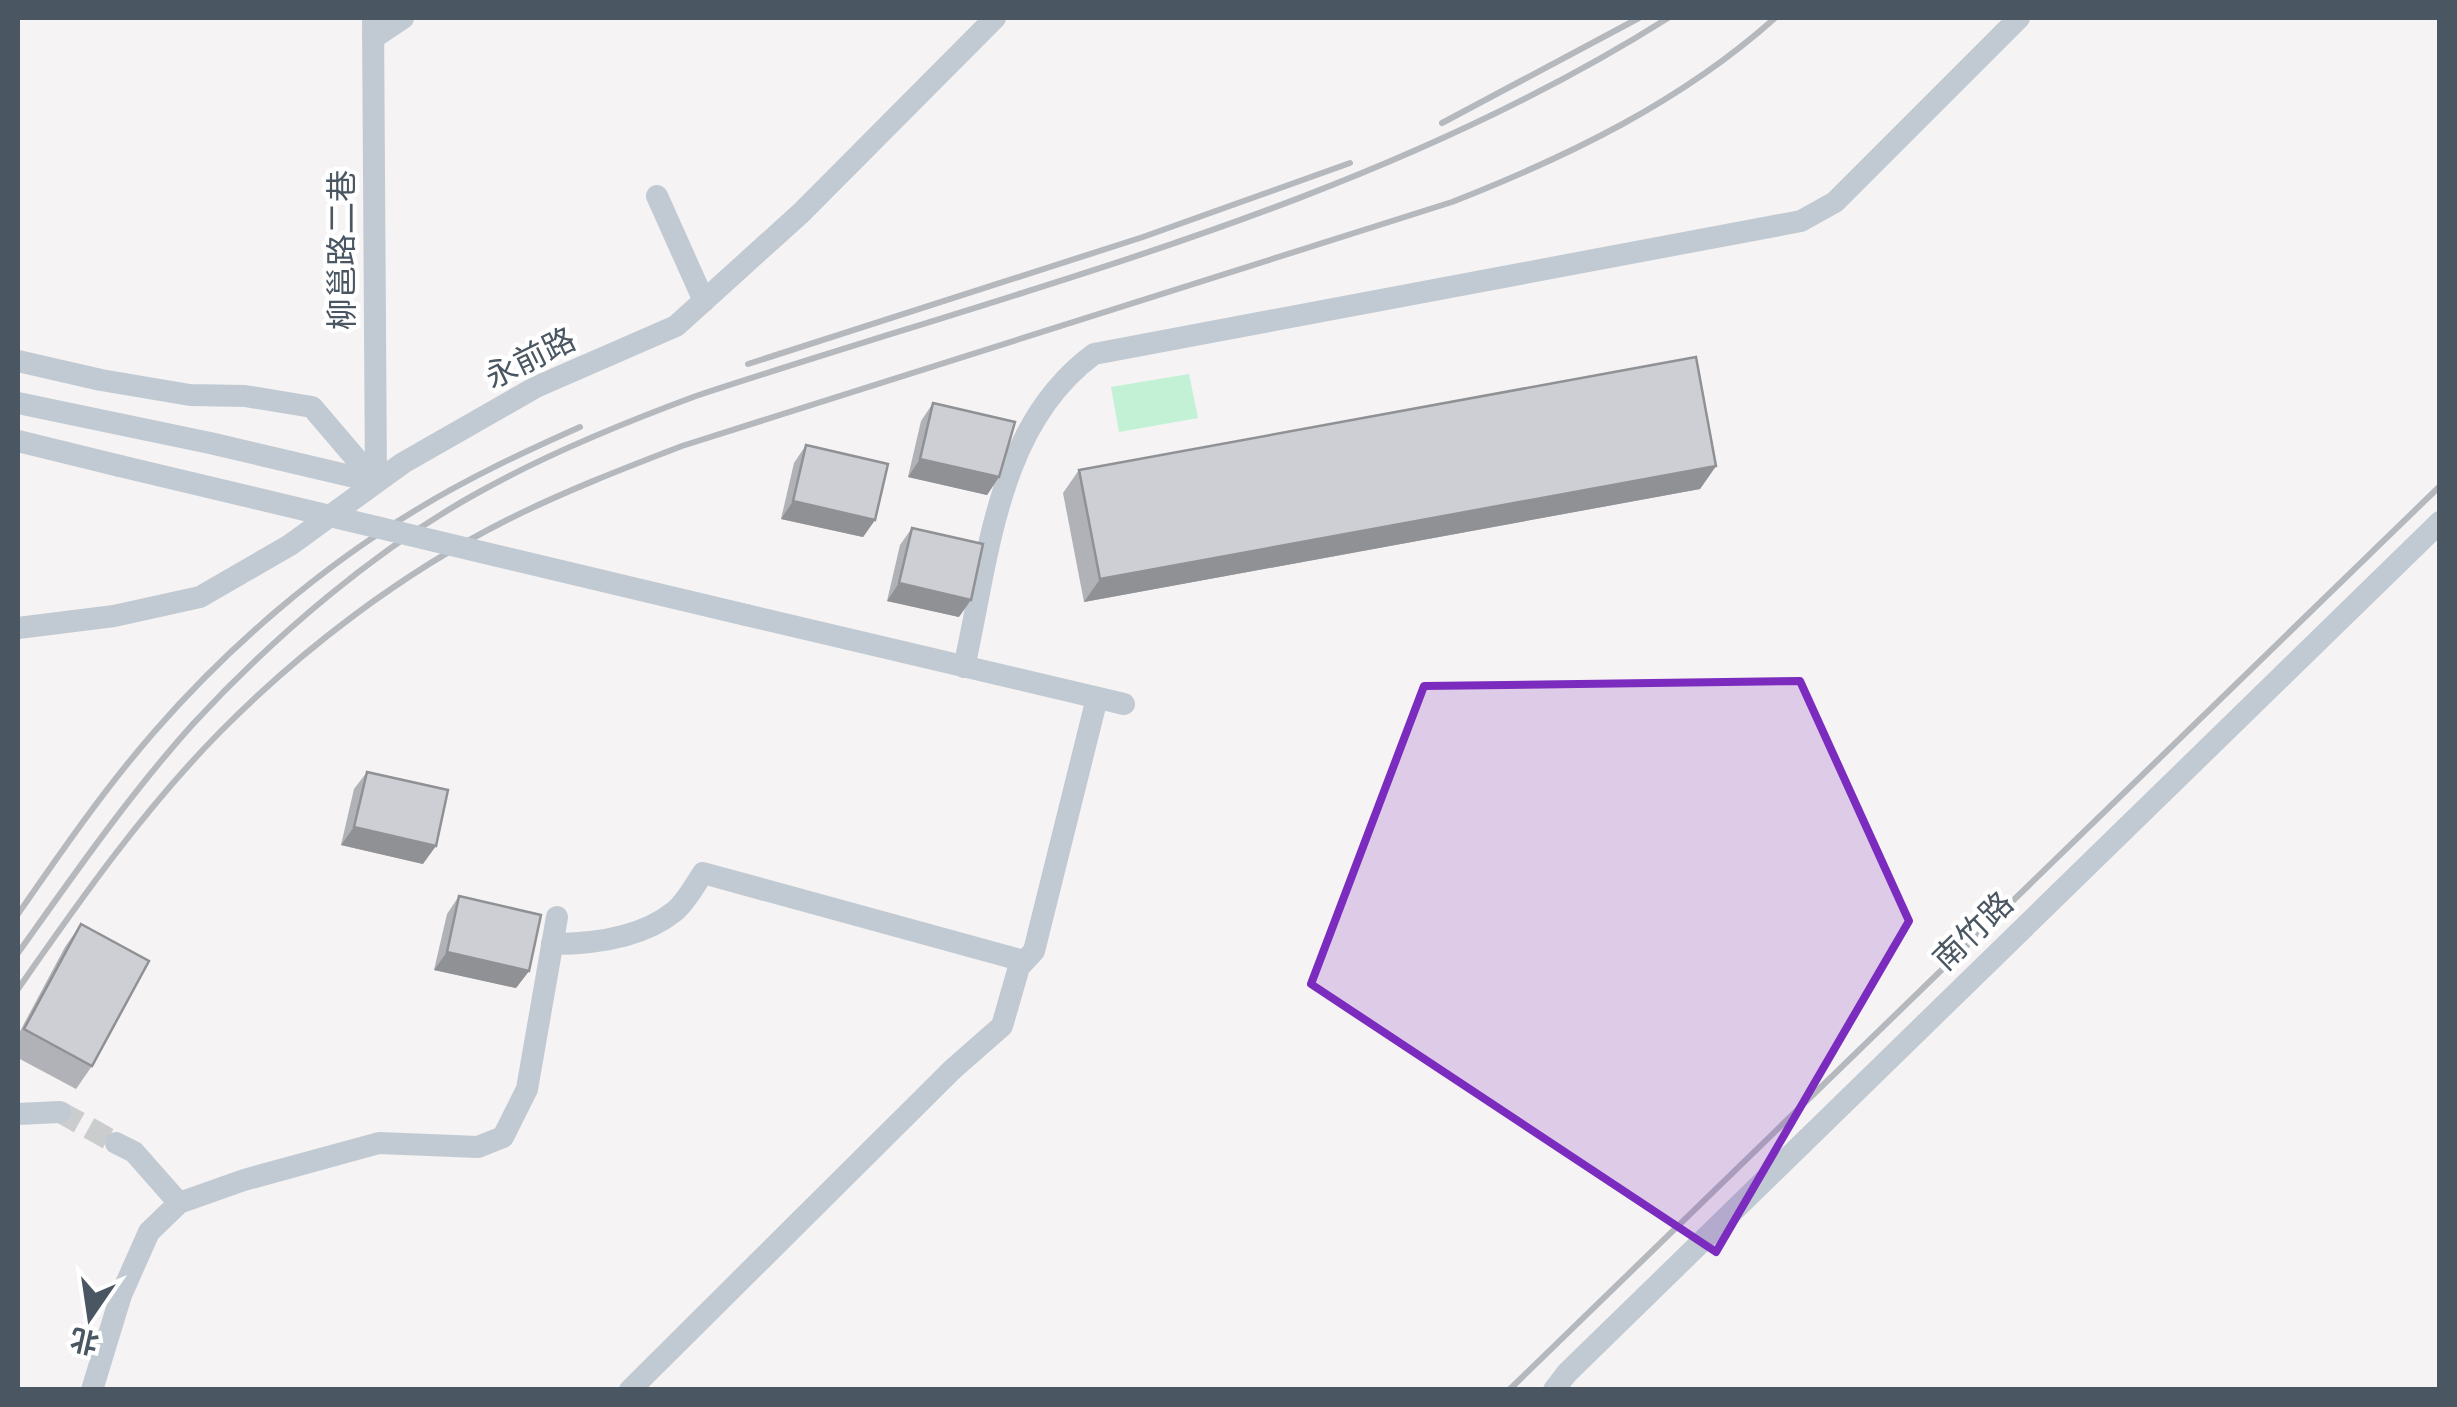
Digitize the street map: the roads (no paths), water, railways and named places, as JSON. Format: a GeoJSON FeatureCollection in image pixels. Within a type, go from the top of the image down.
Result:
{"type":"FeatureCollection","features":[{"type":"Feature","properties":{"kind":"street"},"geometry":{"type":"LineString","coordinates":[[373,28],[403,18]]}},
{"type":"Feature","properties":{"kind":"street","name":"永前路"},"geometry":{"type":"LineString","coordinates":[[18,628],[114,616],[200,597],[290,545],[403,463],[536,388],[676,326],[801,213],[995,18]]}},
{"type":"Feature","properties":{"kind":"street"},"geometry":{"type":"LineString","coordinates":[[964,667],[1003,489],[1032,420],[1071,371],[1094,354],[1801,221],[1835,202],[2019,18]]}},
{"type":"Feature","properties":{"kind":"street","name":"柳邕路二巷"},"geometry":{"type":"LineString","coordinates":[[373,28],[376,482]]}},
{"type":"Feature","properties":{"kind":"street"},"geometry":{"type":"LineString","coordinates":[[657,196],[704,301]]}},
{"type":"Feature","properties":{"kind":"street"},"geometry":{"type":"LineString","coordinates":[[18,360],[101,380],[190,395],[246,396],[312,406],[376,482]]}},
{"type":"Feature","properties":{"kind":"street"},"geometry":{"type":"LineString","coordinates":[[18,403],[376,482]]}},
{"type":"Feature","properties":{"kind":"street"},"geometry":{"type":"LineString","coordinates":[[18,441],[1124,704]]}},
{"type":"Feature","properties":{"kind":"street","name":"南竹路"},"geometry":{"type":"LineString","coordinates":[[1554,1390],[1581,1358],[2440,522]]}},
{"type":"Feature","properties":{"kind":"street"},"geometry":{"type":"LineString","coordinates":[[630,1390],[953,1069],[1002,1026],[1019,967],[1034,951],[1096,698]]}},
{"type":"Feature","properties":{"kind":"street"},"geometry":{"type":"LineString","coordinates":[[552,944],[640,932],[677,910],[703,872],[1024,961]]}},
{"type":"Feature","properties":{"kind":"street"},"geometry":{"type":"LineString","coordinates":[[92,1390],[121,1295],[149,1232],[179,1204],[244,1180],[380,1143],[478,1146],[503,1137],[527,1089],[557,917]]}},
{"type":"Feature","properties":{"kind":"street"},"geometry":{"type":"LineString","coordinates":[[18,1114],[60,1112]]}},
{"type":"Feature","properties":{"kind":"street"},"geometry":{"type":"LineString","coordinates":[[116,1143],[134,1152],[179,1204]]}},
{"type":"Feature","properties":{"kind":"tunnel"},"geometry":{"type":"LineString","coordinates":[[60,1112],[116,1143]]}},
{"type":"Feature","properties":{"kind":"railway"},"geometry":{"type":"LineString","coordinates":[[1442,123],[1639,18]]}},
{"type":"Feature","properties":{"kind":"railway"},"geometry":{"type":"LineString","coordinates":[[18,953],[146,779],[224,691],[292,627],[365,567],[481,491],[587,439],[696,396],[1070,278],[1317,191],[1438,141],[1555,83],[1668,18]]}},
{"type":"Feature","properties":{"kind":"railway"},"geometry":{"type":"LineString","coordinates":[[18,989],[139,824],[220,732],[319,642],[392,588],[468,541],[550,500],[682,446],[1452,202],[1539,166],[1622,124],[1701,76],[1775,18]]}},
{"type":"Feature","properties":{"kind":"railway"},"geometry":{"type":"LineString","coordinates":[[748,364],[1143,237],[1350,163]]}},
{"type":"Feature","properties":{"kind":"railway"},"geometry":{"type":"LineString","coordinates":[[18,914],[101,798],[155,731],[213,669],[277,610],[345,557],[416,510],[496,466],[580,427]]}},
{"type":"Feature","properties":{"kind":"railway"},"geometry":{"type":"LineString","coordinates":[[1509,1390],[2440,486]]}}]}
